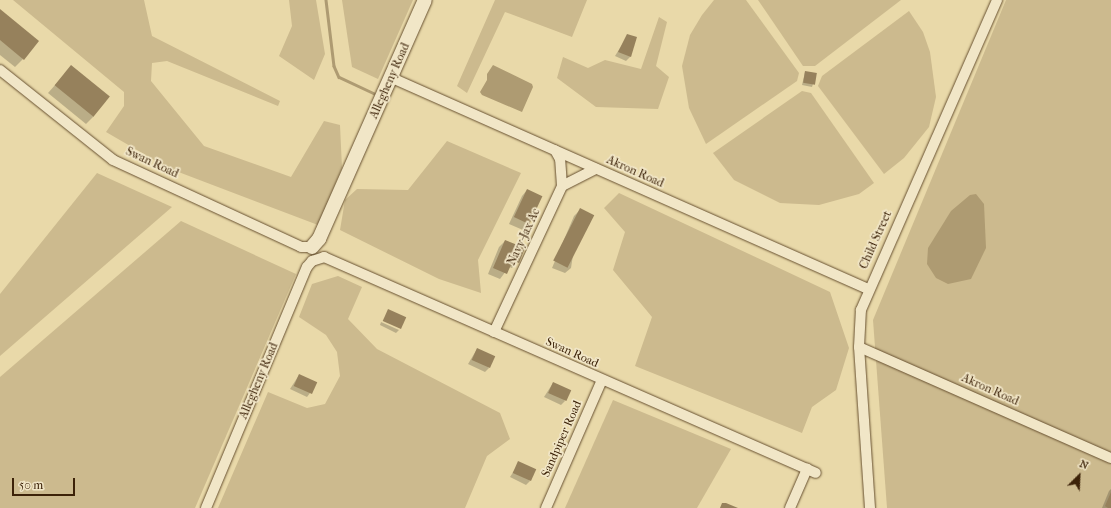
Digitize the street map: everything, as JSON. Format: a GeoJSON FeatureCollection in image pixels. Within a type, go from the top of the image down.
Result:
{"type":"FeatureCollection","features":[{"type":"Feature","properties":{"kind":"street","name":"Allegheny Road"},"geometry":{"type":"LineString","coordinates":[[206,508],[307,266],[315,253],[319,239],[392,78],[425,0]]}},
{"type":"Feature","properties":{"kind":"street","name":"Child Street"},"geometry":{"type":"LineString","coordinates":[[870,508],[859,347],[861,310],[868,289],[997,0]]}},
{"type":"Feature","properties":{"kind":"street","name":"Swan Road"},"geometry":{"type":"LineString","coordinates":[[0,70],[113,160],[301,247],[816,473]]}},
{"type":"Feature","properties":{"kind":"street","name":"Akron Road"},"geometry":{"type":"LineString","coordinates":[[392,78],[868,289]]}},
{"type":"Feature","properties":{"kind":"street","name":"Navy-Jax Ac"},"geometry":{"type":"LineString","coordinates":[[494,332],[562,186],[560,159],[555,150]]}},
{"type":"Feature","properties":{"kind":"street"},"geometry":{"type":"LineString","coordinates":[[562,186],[596,169]]}},
{"type":"Feature","properties":{"kind":"street","name":"Akron Road"},"geometry":{"type":"LineString","coordinates":[[859,347],[1111,458]]}},
{"type":"Feature","properties":{"kind":"street","name":"Sandpiper Road"},"geometry":{"type":"LineString","coordinates":[[546,508],[602,380]]}},
{"type":"Feature","properties":{"kind":"street"},"geometry":{"type":"LineString","coordinates":[[790,508],[807,469]]}},
{"type":"Feature","properties":{"kind":"shaded area"},"geometry":{"type":"Polygon","coordinates":[[[13,0],[144,0],[152,36],[280,101],[278,106],[167,61],[152,63],[151,81],[204,146],[291,177],[324,121],[340,125],[342,168],[318,225],[168,168],[106,132],[124,106],[124,92],[13,0]]]}},
{"type":"Feature","properties":{"kind":"shaded area"},"geometry":{"type":"Polygon","coordinates":[[[289,0],[316,0],[325,54],[314,80],[279,56],[292,26],[289,0]]]}},
{"type":"Feature","properties":{"kind":"shaded area"},"geometry":{"type":"Polygon","coordinates":[[[342,0],[413,0],[378,79],[352,67],[342,0]]]}},
{"type":"Feature","properties":{"kind":"shaded area"},"geometry":{"type":"Polygon","coordinates":[[[495,0],[587,0],[572,37],[505,12],[467,93],[457,86],[495,0]]]}},
{"type":"Feature","properties":{"kind":"shaded area"},"geometry":{"type":"Polygon","coordinates":[[[714,0],[746,0],[799,73],[797,81],[706,144],[689,108],[682,66],[690,35],[702,15],[714,0]]]}},
{"type":"Feature","properties":{"kind":"shaded area"},"geometry":{"type":"Polygon","coordinates":[[[758,0],[901,0],[815,66],[803,66],[758,0]]]}},
{"type":"Feature","properties":{"kind":"shaded area"},"geometry":{"type":"Polygon","coordinates":[[[1006,0],[1111,0],[1111,508],[887,508],[873,320],[1006,0]]]}},
{"type":"Feature","properties":{"kind":"shaded area"},"geometry":{"type":"Polygon","coordinates":[[[909,11],[923,32],[930,52],[936,97],[929,127],[904,158],[884,174],[818,86],[822,76],[909,11]]]}},
{"type":"Feature","properties":{"kind":"shaded area"},"geometry":{"type":"Polygon","coordinates":[[[659,17],[667,22],[656,66],[669,77],[658,109],[596,107],[557,78],[563,57],[588,68],[605,60],[641,69],[659,17]]]}},
{"type":"Feature","properties":{"kind":"shaded area"},"geometry":{"type":"Polygon","coordinates":[[[493,65],[532,84],[533,87],[522,112],[482,95],[480,92],[487,80],[487,74],[493,65]]]}},
{"type":"Feature","properties":{"kind":"shaded area"},"geometry":{"type":"Polygon","coordinates":[[[802,91],[811,93],[874,183],[859,194],[819,205],[780,203],[734,180],[713,153],[802,91]]]}},
{"type":"Feature","properties":{"kind":"shaded area"},"geometry":{"type":"Polygon","coordinates":[[[447,141],[521,173],[478,260],[481,293],[439,279],[340,230],[345,200],[357,189],[408,190],[447,141]]]}},
{"type":"Feature","properties":{"kind":"shaded area"},"geometry":{"type":"Polygon","coordinates":[[[97,173],[172,207],[0,356],[0,294],[97,173]]]}},
{"type":"Feature","properties":{"kind":"shaded area"},"geometry":{"type":"Polygon","coordinates":[[[619,193],[830,292],[849,348],[836,390],[812,407],[802,433],[635,366],[652,317],[613,270],[625,232],[604,208],[619,193]]]}},
{"type":"Feature","properties":{"kind":"shaded area"},"geometry":{"type":"Polygon","coordinates":[[[976,194],[984,204],[986,248],[971,279],[948,284],[936,278],[927,264],[928,248],[951,211],[970,195],[976,194]]]}},
{"type":"Feature","properties":{"kind":"shaded area"},"geometry":{"type":"Polygon","coordinates":[[[181,221],[296,274],[195,508],[0,508],[0,377],[181,221]]]}},
{"type":"Feature","properties":{"kind":"shaded area"},"geometry":{"type":"Polygon","coordinates":[[[338,276],[362,287],[348,319],[377,349],[500,413],[510,439],[487,456],[465,508],[218,508],[268,392],[307,408],[325,404],[340,376],[337,352],[326,335],[299,317],[312,284],[338,276]]]}},
{"type":"Feature","properties":{"kind":"shaded area"},"geometry":{"type":"Polygon","coordinates":[[[613,400],[731,449],[697,508],[565,508],[613,400]]]}},
{"type":"Feature","properties":{"kind":"building"},"geometry":{"type":"Polygon","coordinates":[[[0,9],[39,41],[24,60],[0,40],[0,9]]]}},
{"type":"Feature","properties":{"kind":"building"},"geometry":{"type":"Polygon","coordinates":[[[627,34],[637,37],[631,57],[618,52],[627,34]]]}},
{"type":"Feature","properties":{"kind":"building"},"geometry":{"type":"Polygon","coordinates":[[[71,65],[110,96],[93,117],[55,85],[71,65]]]}},
{"type":"Feature","properties":{"kind":"building"},"geometry":{"type":"Polygon","coordinates":[[[805,71],[817,73],[815,85],[803,83],[805,71]]]}},
{"type":"Feature","properties":{"kind":"building"},"geometry":{"type":"Polygon","coordinates":[[[527,189],[542,196],[529,224],[514,217],[527,189]]]}},
{"type":"Feature","properties":{"kind":"building"},"geometry":{"type":"Polygon","coordinates":[[[580,208],[594,215],[567,268],[553,261],[580,208]]]}},
{"type":"Feature","properties":{"kind":"building"},"geometry":{"type":"Polygon","coordinates":[[[505,240],[525,248],[519,263],[513,260],[507,274],[493,268],[505,240]]]}},
{"type":"Feature","properties":{"kind":"building"},"geometry":{"type":"Polygon","coordinates":[[[388,309],[406,317],[401,329],[383,321],[388,309]]]}},
{"type":"Feature","properties":{"kind":"building"},"geometry":{"type":"Polygon","coordinates":[[[477,348],[495,356],[490,368],[472,360],[477,348]]]}},
{"type":"Feature","properties":{"kind":"building"},"geometry":{"type":"Polygon","coordinates":[[[299,374],[317,382],[312,394],[294,386],[299,374]]]}},
{"type":"Feature","properties":{"kind":"building"},"geometry":{"type":"Polygon","coordinates":[[[553,382],[571,390],[566,401],[548,393],[553,382]]]}},
{"type":"Feature","properties":{"kind":"building"},"geometry":{"type":"Polygon","coordinates":[[[518,461],[536,469],[531,481],[513,473],[518,461]]]}},
{"type":"Feature","properties":{"kind":"building"},"geometry":{"type":"Polygon","coordinates":[[[1111,492],[1111,508],[1108,508],[1105,506],[1111,492]]]}},
{"type":"Feature","properties":{"kind":"building"},"geometry":{"type":"Polygon","coordinates":[[[722,503],[726,503],[738,508],[720,508],[722,503]]]}},
{"type":"Feature","properties":{"kind":"waterway"},"geometry":{"type":"LineString","coordinates":[[326,0],[334,66],[339,77],[373,93]]}}]}
